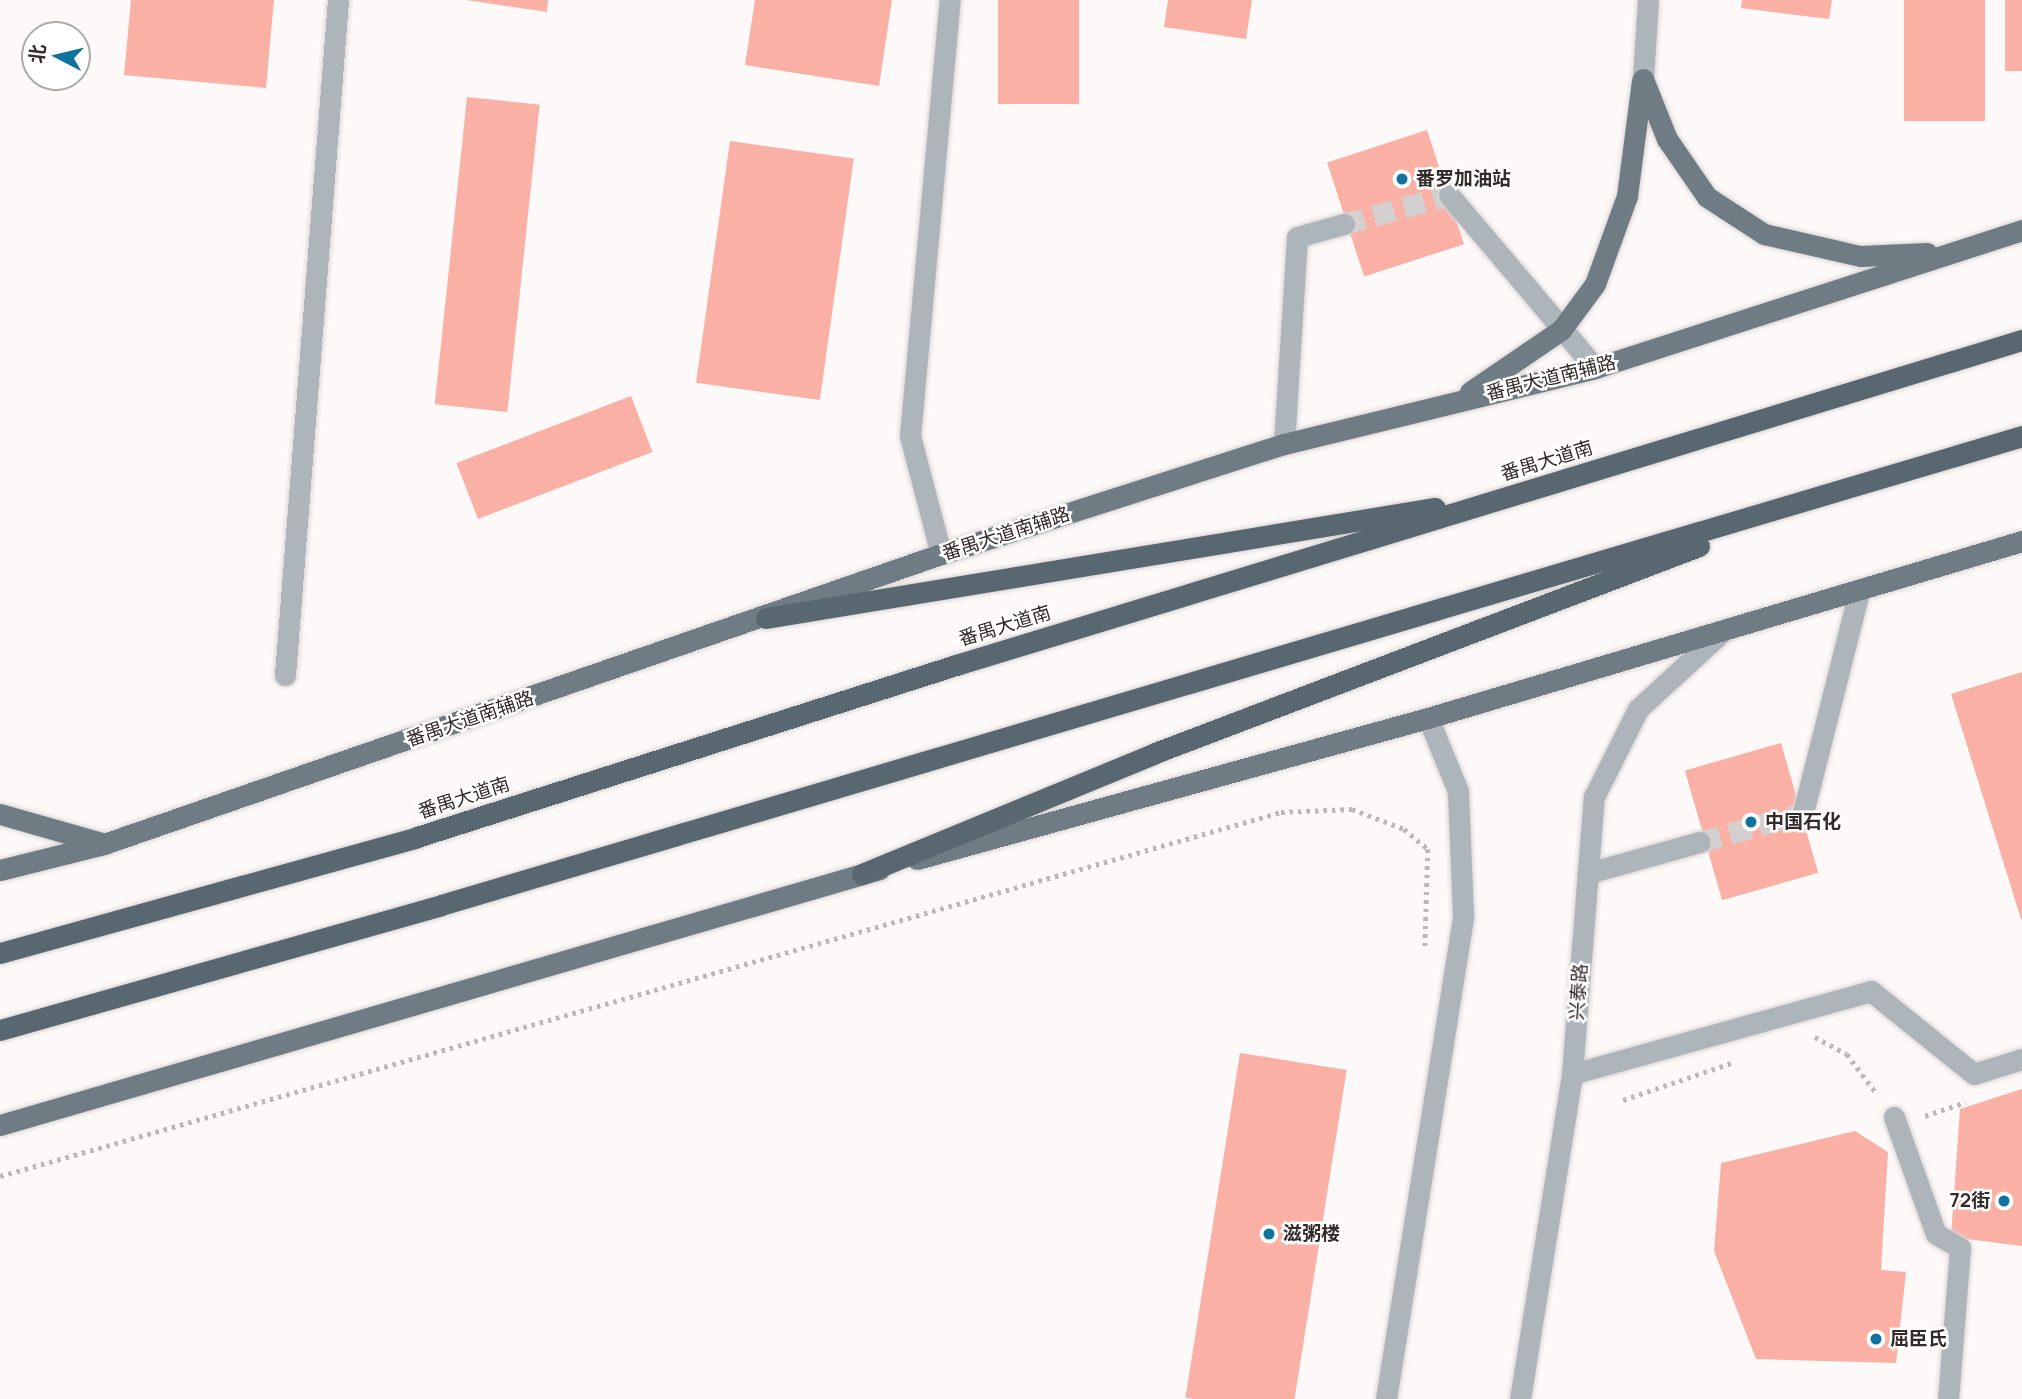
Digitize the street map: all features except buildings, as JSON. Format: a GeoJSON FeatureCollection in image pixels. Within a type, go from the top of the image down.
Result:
{"type":"FeatureCollection","features":[{"type":"Feature","properties":{"kind":"highway","name":"番禺大道南"},"geometry":{"type":"LineString","coordinates":[[0,953],[417,837],[956,665],[2022,340]]}},
{"type":"Feature","properties":{"kind":"highway"},"geometry":{"type":"LineString","coordinates":[[0,1030],[441,905],[2022,436]]}},
{"type":"Feature","properties":{"kind":"highway"},"geometry":{"type":"LineString","coordinates":[[862,874],[1155,753],[1855,487]]}},
{"type":"Feature","properties":{"kind":"highway"},"geometry":{"type":"LineString","coordinates":[[765,618],[1517,494]]}},
{"type":"Feature","properties":{"kind":"main road"},"geometry":{"type":"LineString","coordinates":[[1643,79],[1667,139],[1707,197],[1764,234],[1860,256],[1955,252]]}},
{"type":"Feature","properties":{"kind":"main road"},"geometry":{"type":"LineString","coordinates":[[1458,401],[1561,330],[1595,284],[1627,196],[1643,79]]}},
{"type":"Feature","properties":{"kind":"main road","name":"番禺大道南辅路"},"geometry":{"type":"LineString","coordinates":[[0,870],[104,844],[765,618],[941,554],[1284,444],[1595,369],[2022,230]]}},
{"type":"Feature","properties":{"kind":"main road"},"geometry":{"type":"LineString","coordinates":[[4,1125],[862,874],[1428,718],[2022,541]]}},
{"type":"Feature","properties":{"kind":"main road"},"geometry":{"type":"LineString","coordinates":[[0,814],[104,844]]}},
{"type":"Feature","properties":{"kind":"street"},"geometry":{"type":"LineString","coordinates":[[285,675],[338,0]]}},
{"type":"Feature","properties":{"kind":"street"},"geometry":{"type":"LineString","coordinates":[[941,554],[909,436],[950,0]]}},
{"type":"Feature","properties":{"kind":"street"},"geometry":{"type":"LineString","coordinates":[[1643,79],[1648,0]]}},
{"type":"Feature","properties":{"kind":"street"},"geometry":{"type":"LineString","coordinates":[[1449,195],[1595,369]]}},
{"type":"Feature","properties":{"kind":"street"},"geometry":{"type":"LineString","coordinates":[[1284,444],[1297,237],[1344,224]]}},
{"type":"Feature","properties":{"kind":"street"},"geometry":{"type":"LineString","coordinates":[[1803,813],[1859,591]]}},
{"type":"Feature","properties":{"kind":"street","name":"兴泰路"},"geometry":{"type":"LineString","coordinates":[[1520,1399],[1572,1074],[1594,797],[1638,709],[1724,630]]}},
{"type":"Feature","properties":{"kind":"street"},"geometry":{"type":"LineString","coordinates":[[1386,1399],[1463,916],[1458,791],[1428,718]]}},
{"type":"Feature","properties":{"kind":"street"},"geometry":{"type":"LineString","coordinates":[[1588,873],[1700,842]]}},
{"type":"Feature","properties":{"kind":"street"},"geometry":{"type":"LineString","coordinates":[[1572,1074],[1871,991],[1975,1074],[2022,1059]]}},
{"type":"Feature","properties":{"kind":"street"},"geometry":{"type":"LineString","coordinates":[[1894,1117],[1936,1234],[1960,1248],[1948,1399]]}},
{"type":"Feature","properties":{"kind":"path"},"geometry":{"type":"LineString","coordinates":[[0,1176],[1281,812],[1352,809],[1404,829],[1428,849],[1424,961]]}},
{"type":"Feature","properties":{"kind":"path"},"geometry":{"type":"LineString","coordinates":[[1811,1035],[1847,1054],[1894,1117],[1909,1121],[1974,1100]]}},
{"type":"Feature","properties":{"kind":"path"},"geometry":{"type":"LineString","coordinates":[[1623,1100],[1736,1061]]}},
{"type":"Feature","properties":{"kind":"tunnel"},"geometry":{"type":"LineString","coordinates":[[1344,224],[1449,195]]}},
{"type":"Feature","properties":{"kind":"tunnel"},"geometry":{"type":"LineString","coordinates":[[1700,842],[1803,813]]}},
{"type":"Feature","properties":{"kind":"place","name":"番罗加油站"},"geometry":{"type":"Point","coordinates":[1402,179]}},
{"type":"Feature","properties":{"kind":"place","name":"中国石化"},"geometry":{"type":"Point","coordinates":[1751,822]}},
{"type":"Feature","properties":{"kind":"place","name":"72街"},"geometry":{"type":"Point","coordinates":[2004,1201]}},
{"type":"Feature","properties":{"kind":"place","name":"滋粥楼"},"geometry":{"type":"Point","coordinates":[1269,1234]}},
{"type":"Feature","properties":{"kind":"place","name":"屈臣氏"},"geometry":{"type":"Point","coordinates":[1876,1339]}}]}
